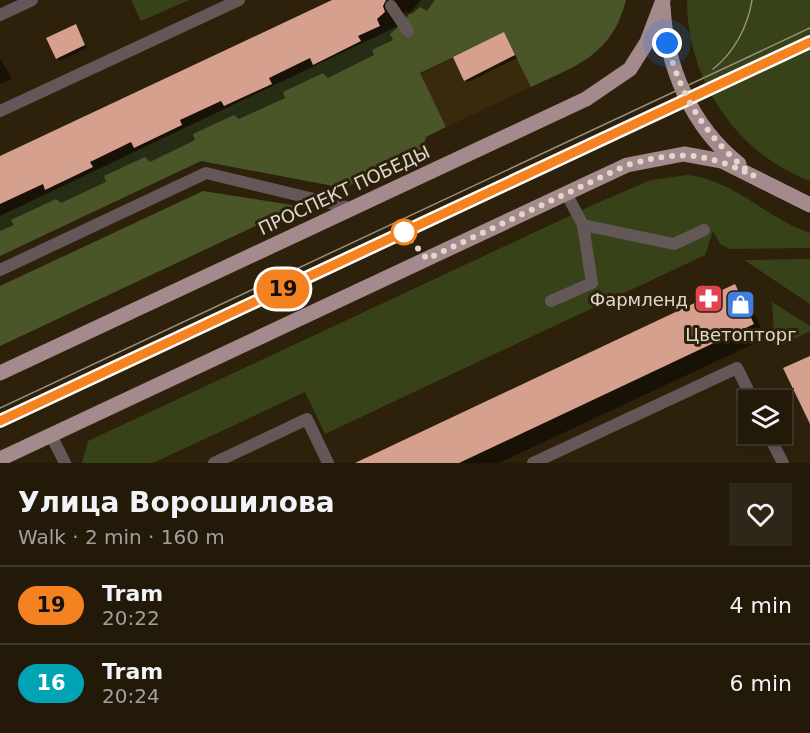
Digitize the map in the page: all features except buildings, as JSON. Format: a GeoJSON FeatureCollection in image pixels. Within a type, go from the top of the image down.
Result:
{"type":"FeatureCollection","features":[{"type":"Feature","properties":{"kind":"main road"},"geometry":{"type":"LineString","coordinates":[[662,2],[669,53],[687,100],[714,140],[754,176]]}},
{"type":"Feature","properties":{"kind":"main road","name":"ПРОСПЕКТ ПОБЕДЫ"},"geometry":{"type":"LineString","coordinates":[[0,373],[610,86],[630,69],[647,42],[662,2]]}},
{"type":"Feature","properties":{"kind":"main road"},"geometry":{"type":"LineString","coordinates":[[0,459],[627,165],[684,154],[722,160],[782,193],[810,205]]}},
{"type":"Feature","properties":{"kind":"lane"},"geometry":{"type":"LineString","coordinates":[[0,15],[32,0]]}},
{"type":"Feature","properties":{"kind":"lane"},"geometry":{"type":"LineString","coordinates":[[0,111],[239,0]]}},
{"type":"Feature","properties":{"kind":"lane"},"geometry":{"type":"LineString","coordinates":[[391,6],[408,31]]}},
{"type":"Feature","properties":{"kind":"lane"},"geometry":{"type":"LineString","coordinates":[[0,270],[206,173],[351,208]]}},
{"type":"Feature","properties":{"kind":"lane"},"geometry":{"type":"LineString","coordinates":[[551,301],[592,283],[583,225],[566,193]]}},
{"type":"Feature","properties":{"kind":"lane"},"geometry":{"type":"LineString","coordinates":[[583,225],[674,244],[704,230]]}},
{"type":"Feature","properties":{"kind":"lane"},"geometry":{"type":"LineString","coordinates":[[533,463],[737,368],[748,390]]}},
{"type":"Feature","properties":{"kind":"lane"},"geometry":{"type":"LineString","coordinates":[[214,463],[307,419],[328,463]]}},
{"type":"Feature","properties":{"kind":"lane"},"geometry":{"type":"LineString","coordinates":[[51,435],[65,463]]}},
{"type":"Feature","properties":{"kind":"lane"},"geometry":{"type":"LineString","coordinates":[[773,444],[783,463]]}},
{"type":"Feature","properties":{"kind":"shaded area"},"geometry":{"type":"Polygon","coordinates":[[[504,32],[531,87],[446,127],[420,74],[504,32]]]}},
{"type":"Feature","properties":{"kind":"green space"},"geometry":{"type":"Polygon","coordinates":[[[131,0],[189,0],[141,21],[131,0]]]}},
{"type":"Feature","properties":{"kind":"green space"},"geometry":{"type":"Polygon","coordinates":[[[421,0],[626,0],[620,19],[602,46],[578,64],[531,87],[504,33],[420,73],[446,127],[426,137],[421,152],[344,188],[201,161],[0,256],[0,216],[400,25],[421,0]]]}},
{"type":"Feature","properties":{"kind":"green space"},"geometry":{"type":"Polygon","coordinates":[[[687,0],[810,0],[810,181],[783,168],[759,152],[720,110],[706,85],[696,58],[689,29],[687,0]]]}},
{"type":"Feature","properties":{"kind":"green space"},"geometry":{"type":"Polygon","coordinates":[[[688,175],[706,179],[737,192],[778,218],[810,233],[810,248],[730,249],[720,244],[713,231],[705,255],[325,434],[305,392],[153,463],[82,463],[88,441],[595,204],[651,180],[688,175]]]}},
{"type":"Feature","properties":{"kind":"green space"},"geometry":{"type":"Polygon","coordinates":[[[203,191],[298,206],[0,346],[0,286],[203,191]]]}},
{"type":"Feature","properties":{"kind":"green space"},"geometry":{"type":"Polygon","coordinates":[[[810,259],[810,304],[744,260],[810,259]]]}},
{"type":"Feature","properties":{"kind":"green space"},"geometry":{"type":"Polygon","coordinates":[[[772,302],[810,326],[810,331],[775,348],[772,302]]]}},
{"type":"Feature","properties":{"kind":"tram line"},"geometry":{"type":"LineString","coordinates":[[713,69],[734,47],[747,20],[752,0]]}},
{"type":"Feature","properties":{"kind":"tram line"},"geometry":{"type":"LineString","coordinates":[[0,408],[810,28]]}},
{"type":"Feature","properties":{"kind":"tram line"},"geometry":{"type":"LineString","coordinates":[[0,421],[810,42]]}},
{"type":"Feature","properties":{"kind":"tram line","name":"19"},"geometry":{"type":"LineString","coordinates":[[0,421],[810,42]]}},
{"type":"Feature","properties":{"kind":"place","name":"Фармленд"},"geometry":{"type":"Point","coordinates":[709,299]}},
{"type":"Feature","properties":{"kind":"place","name":"Цветопторг"},"geometry":{"type":"Point","coordinates":[741,305]}},
{"type":"Feature","properties":{"kind":"route"},"geometry":{"type":"LineString","coordinates":[[404,232],[427,259],[627,165],[653,158],[684,154],[722,160],[754,176],[714,140],[698,117],[681,88],[667,43]]}}]}
